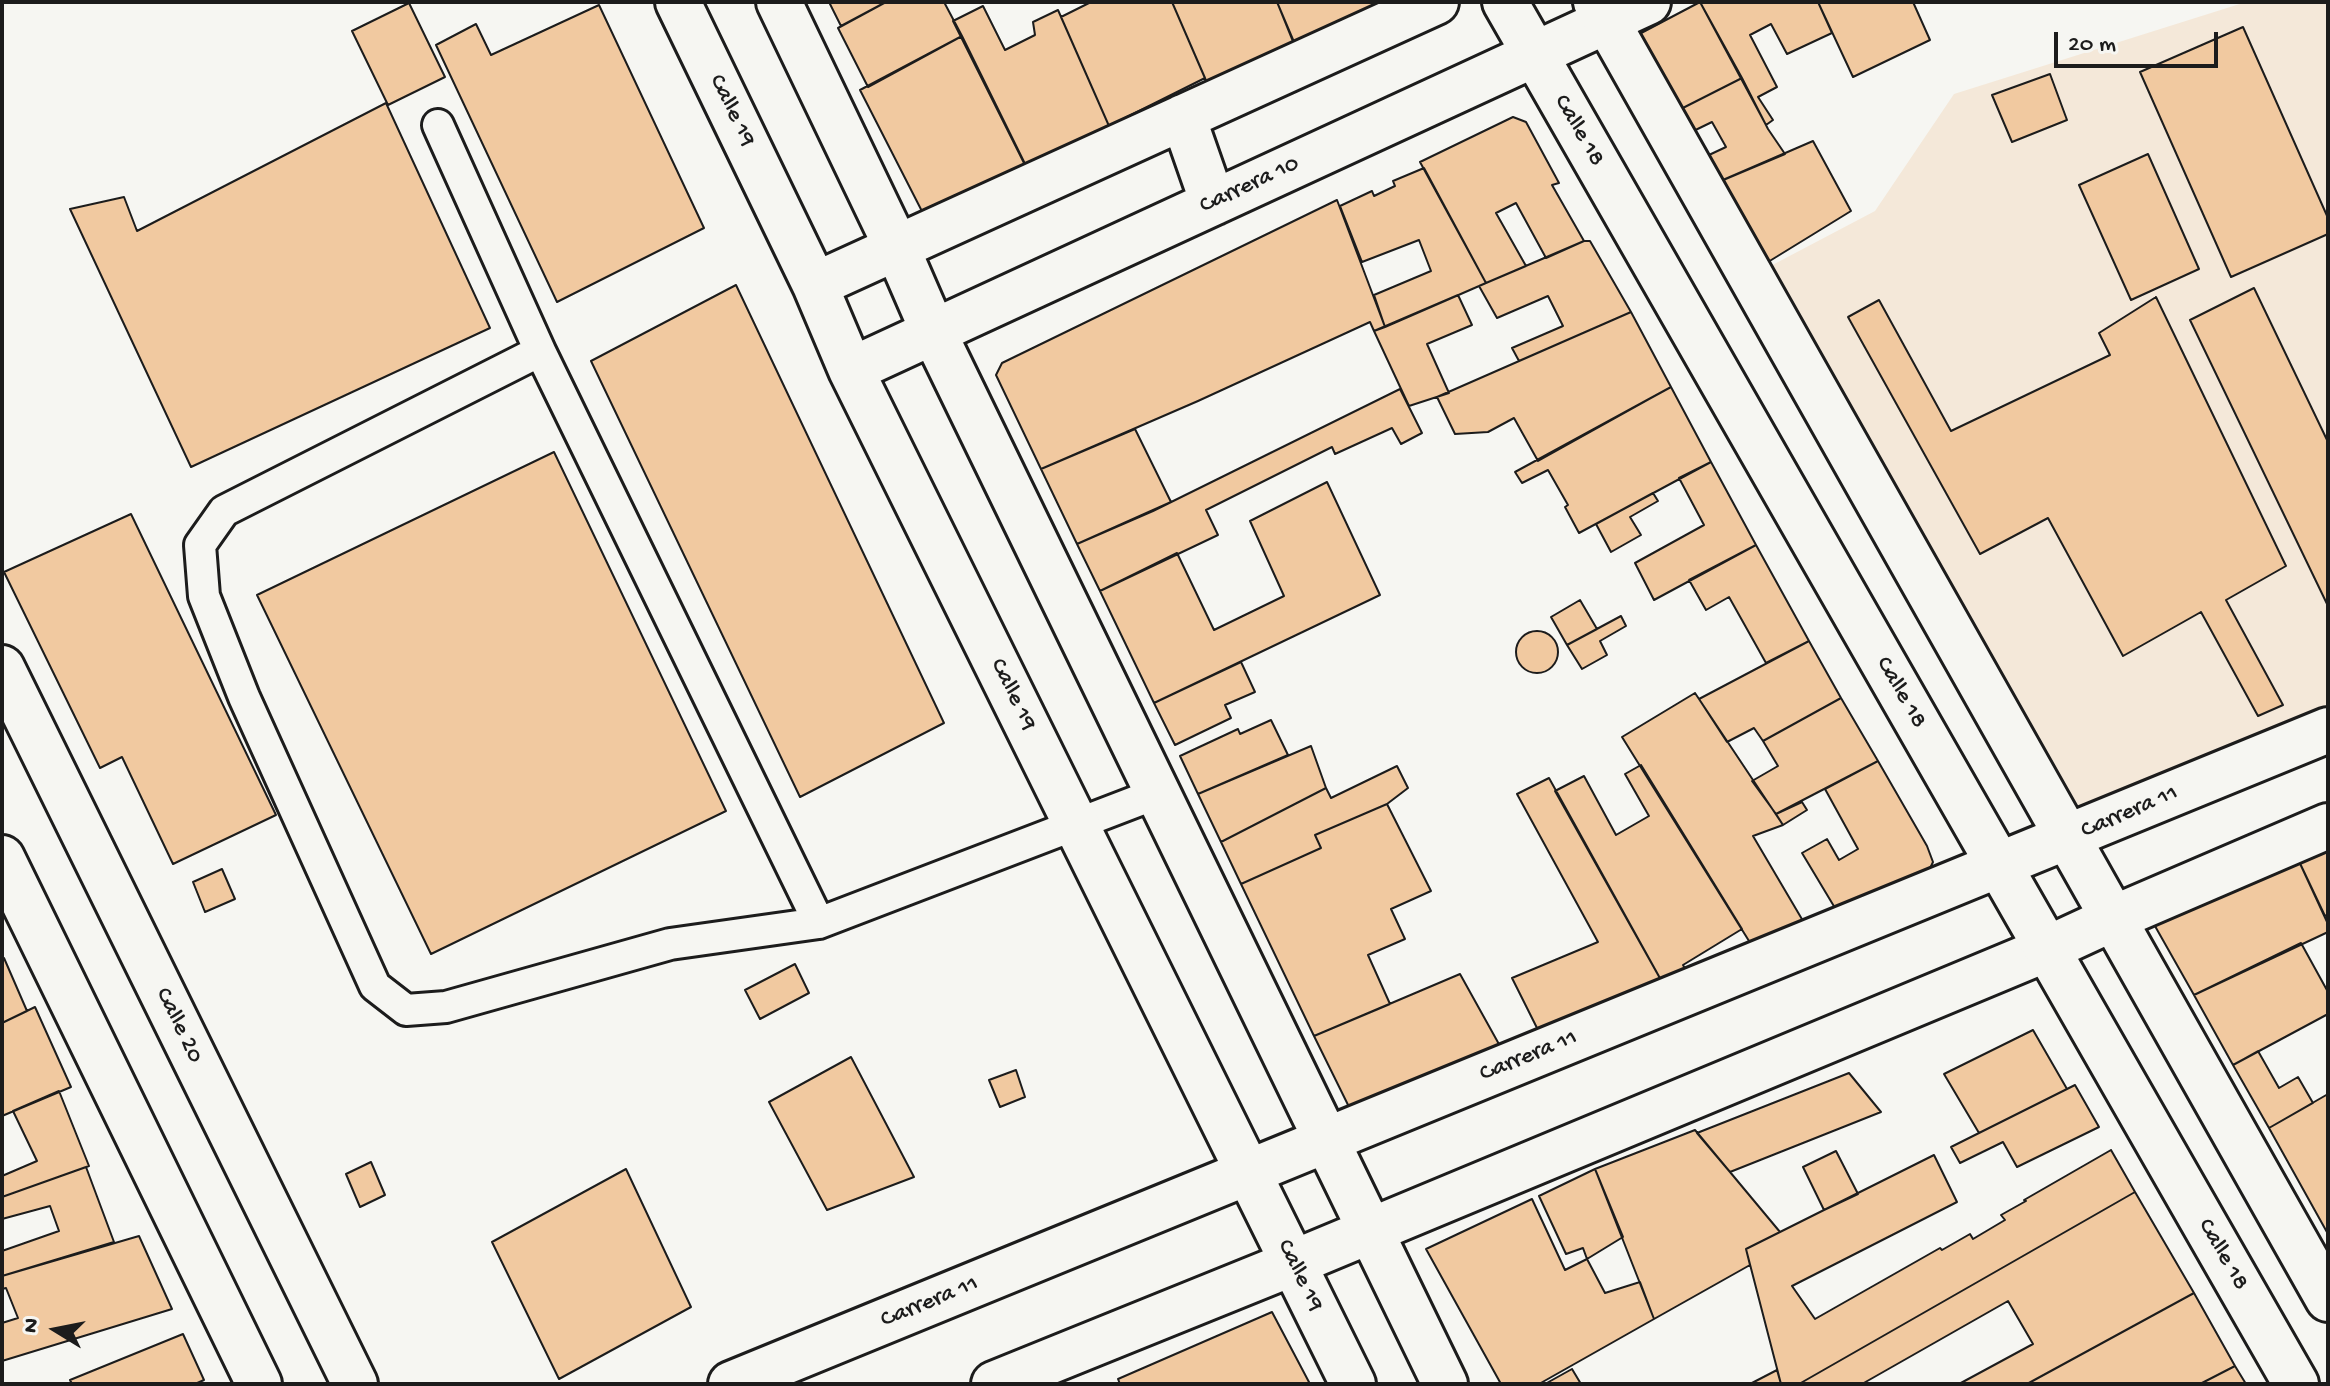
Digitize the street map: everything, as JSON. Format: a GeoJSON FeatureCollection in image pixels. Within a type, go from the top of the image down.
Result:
{"type":"FeatureCollection","features":[{"type":"Feature","properties":{"kind":"street","name":"Calle 19"},"geometry":{"type":"LineString","coordinates":[[678,2],[815,285],[851,370],[1353,1384]]}},
{"type":"Feature","properties":{"kind":"street"},"geometry":{"type":"LineString","coordinates":[[779,2],[897,248],[933,331],[1445,1384]]}},
{"type":"Feature","properties":{"kind":"street"},"geometry":{"type":"LineString","coordinates":[[815,285],[1436,2]]}},
{"type":"Feature","properties":{"kind":"street","name":"Calle 18"},"geometry":{"type":"LineString","coordinates":[[1505,2],[2296,1384]]}},
{"type":"Feature","properties":{"kind":"street","name":"Carrera 10"},"geometry":{"type":"LineString","coordinates":[[851,370],[1535,54],[1602,11],[1648,2]]}},
{"type":"Feature","properties":{"kind":"street"},"geometry":{"type":"LineString","coordinates":[[1602,11],[2328,1299]]}},
{"type":"Feature","properties":{"kind":"street"},"geometry":{"type":"LineString","coordinates":[[1183,117],[1213,203]]}},
{"type":"Feature","properties":{"kind":"street","name":"Calle 20"},"geometry":{"type":"LineString","coordinates":[[5,682],[355,1384]]}},
{"type":"Feature","properties":{"kind":"street","name":"Carrera 11"},"geometry":{"type":"LineString","coordinates":[[731,1384],[2069,839],[2328,730]]}},
{"type":"Feature","properties":{"kind":"street"},"geometry":{"type":"LineString","coordinates":[[994,1384],[2047,949],[2328,826]]}},
{"type":"Feature","properties":{"kind":"street"},"geometry":{"type":"LineString","coordinates":[[2,858],[259,1384]]}},
{"type":"Feature","properties":{"kind":"lane"},"geometry":{"type":"LineString","coordinates":[[438,125],[540,351],[819,923]]}},
{"type":"Feature","properties":{"kind":"lane"},"geometry":{"type":"LineString","coordinates":[[540,351],[224,511],[200,545],[204,596],[238,683],[375,986],[406,1010],[446,1007],[670,944],[819,923],[1158,793]]}},
{"type":"Feature","properties":{"kind":"shaded area"},"geometry":{"type":"Polygon","coordinates":[[[2246,2],[2328,2],[2328,707],[2078,812],[1761,271],[1875,211],[1954,94],[2246,2]]]}},
{"type":"Feature","properties":{"kind":"building"},"geometry":{"type":"Polygon","coordinates":[[[829,2],[886,2],[841,26],[829,2]]]}},
{"type":"Feature","properties":{"kind":"building"},"geometry":{"type":"Polygon","coordinates":[[[886,2],[944,2],[962,36],[868,87],[838,28],[886,2]]]}},
{"type":"Feature","properties":{"kind":"building"},"geometry":{"type":"Polygon","coordinates":[[[1091,2],[1172,2],[1205,78],[1109,126],[1061,17],[1091,2]]]}},
{"type":"Feature","properties":{"kind":"building"},"geometry":{"type":"Polygon","coordinates":[[[1172,2],[1277,2],[1294,42],[1214,99],[1172,2]]]}},
{"type":"Feature","properties":{"kind":"building"},"geometry":{"type":"Polygon","coordinates":[[[1277,2],[1382,2],[1296,49],[1277,2]]]}},
{"type":"Feature","properties":{"kind":"building"},"geometry":{"type":"Polygon","coordinates":[[[1700,2],[1742,78],[1669,115],[1626,41],[1700,2]]]}},
{"type":"Feature","properties":{"kind":"building"},"geometry":{"type":"Polygon","coordinates":[[[1700,2],[1818,2],[1832,33],[1787,54],[1771,24],[1750,35],[1777,87],[1758,97],[1773,120],[1766,125],[1700,2]]]}},
{"type":"Feature","properties":{"kind":"building"},"geometry":{"type":"Polygon","coordinates":[[[1818,2],[1913,2],[1930,40],[1853,77],[1818,2]]]}},
{"type":"Feature","properties":{"kind":"building"},"geometry":{"type":"Polygon","coordinates":[[[409,3],[445,77],[388,105],[352,31],[409,3]]]}},
{"type":"Feature","properties":{"kind":"building"},"geometry":{"type":"Polygon","coordinates":[[[599,5],[704,228],[557,302],[436,45],[476,24],[491,55],[599,5]]]}},
{"type":"Feature","properties":{"kind":"building"},"geometry":{"type":"Polygon","coordinates":[[[983,6],[1005,50],[1035,35],[1033,22],[1058,10],[1109,126],[1027,169],[953,21],[983,6]]]}},
{"type":"Feature","properties":{"kind":"building"},"geometry":{"type":"Polygon","coordinates":[[[2243,27],[2328,218],[2328,234],[2231,277],[2140,72],[2243,27]]]}},
{"type":"Feature","properties":{"kind":"building"},"geometry":{"type":"Polygon","coordinates":[[[962,36],[1031,176],[929,225],[860,90],[962,36]]]}},
{"type":"Feature","properties":{"kind":"building"},"geometry":{"type":"Polygon","coordinates":[[[2050,74],[2067,120],[2012,142],[1992,95],[2050,74]]]}},
{"type":"Feature","properties":{"kind":"building"},"geometry":{"type":"Polygon","coordinates":[[[1742,78],[1768,129],[1785,154],[1709,186],[1694,162],[1726,147],[1712,122],[1681,137],[1669,115],[1742,78]]]}},
{"type":"Feature","properties":{"kind":"building"},"geometry":{"type":"Polygon","coordinates":[[[386,103],[490,328],[191,467],[70,209],[124,197],[137,231],[386,103]]]}},
{"type":"Feature","properties":{"kind":"building"},"geometry":{"type":"Polygon","coordinates":[[[1513,117],[1526,122],[1559,183],[1552,185],[1584,241],[1546,258],[1516,203],[1496,213],[1526,266],[1486,283],[1420,162],[1513,117]]]}},
{"type":"Feature","properties":{"kind":"building"},"geometry":{"type":"Polygon","coordinates":[[[1813,141],[1851,211],[1755,270],[1709,186],[1813,141]]]}},
{"type":"Feature","properties":{"kind":"building"},"geometry":{"type":"Polygon","coordinates":[[[2148,154],[2199,269],[2131,300],[2079,185],[2148,154]]]}},
{"type":"Feature","properties":{"kind":"building"},"geometry":{"type":"Polygon","coordinates":[[[1424,168],[1486,283],[1385,327],[1374,295],[1431,271],[1419,240],[1362,262],[1340,206],[1372,191],[1374,196],[1395,186],[1393,181],[1424,168]]]}},
{"type":"Feature","properties":{"kind":"building"},"geometry":{"type":"Polygon","coordinates":[[[1337,200],[1385,327],[1374,331],[1370,322],[1041,469],[996,375],[1002,363],[1337,200]]]}},
{"type":"Feature","properties":{"kind":"building"},"geometry":{"type":"Polygon","coordinates":[[[1590,241],[1631,312],[1519,361],[1512,348],[1563,326],[1548,296],[1497,318],[1479,286],[1590,241]]]}},
{"type":"Feature","properties":{"kind":"building"},"geometry":{"type":"Polygon","coordinates":[[[736,285],[944,723],[800,797],[591,361],[736,285]]]}},
{"type":"Feature","properties":{"kind":"building"},"geometry":{"type":"Polygon","coordinates":[[[2254,288],[2328,442],[2328,606],[2190,320],[2254,288]]]}},
{"type":"Feature","properties":{"kind":"building"},"geometry":{"type":"Polygon","coordinates":[[[1458,295],[1472,325],[1427,344],[1449,393],[1409,406],[1374,331],[1458,295]]]}},
{"type":"Feature","properties":{"kind":"building"},"geometry":{"type":"Polygon","coordinates":[[[2156,297],[2286,566],[2226,600],[2283,705],[2258,716],[2201,612],[2123,656],[2048,518],[1980,554],[1848,317],[1879,300],[1951,431],[2110,355],[2099,333],[2156,297]]]}},
{"type":"Feature","properties":{"kind":"building"},"geometry":{"type":"Polygon","coordinates":[[[1631,312],[1671,387],[1538,461],[1514,418],[1488,432],[1455,434],[1437,397],[1631,312]]]}},
{"type":"Feature","properties":{"kind":"building"},"geometry":{"type":"Polygon","coordinates":[[[1671,387],[1711,462],[1579,533],[1565,507],[1568,505],[1548,470],[1522,483],[1515,472],[1671,387]]]}},
{"type":"Feature","properties":{"kind":"building"},"geometry":{"type":"Polygon","coordinates":[[[1400,389],[1422,433],[1401,444],[1392,428],[1335,454],[1332,447],[1206,510],[1218,535],[1100,591],[1077,544],[1153,511],[1400,389]]]}},
{"type":"Feature","properties":{"kind":"building"},"geometry":{"type":"Polygon","coordinates":[[[1135,429],[1171,502],[1077,544],[1041,469],[1135,429]]]}},
{"type":"Feature","properties":{"kind":"building"},"geometry":{"type":"Polygon","coordinates":[[[554,452],[726,811],[431,954],[257,595],[554,452]]]}},
{"type":"Feature","properties":{"kind":"building"},"geometry":{"type":"Polygon","coordinates":[[[1711,462],[1756,545],[1654,600],[1635,563],[1704,525],[1679,478],[1711,462]]]}},
{"type":"Feature","properties":{"kind":"building"},"geometry":{"type":"Polygon","coordinates":[[[1327,482],[1380,595],[1154,703],[1100,591],[1177,553],[1214,630],[1284,596],[1250,521],[1327,482]]]}},
{"type":"Feature","properties":{"kind":"building"},"geometry":{"type":"Polygon","coordinates":[[[1653,493],[1658,501],[1630,517],[1641,535],[1611,552],[1596,524],[1653,493]]]}},
{"type":"Feature","properties":{"kind":"building"},"geometry":{"type":"Polygon","coordinates":[[[131,514],[276,815],[173,864],[122,757],[100,768],[4,572],[131,514]]]}},
{"type":"Feature","properties":{"kind":"building"},"geometry":{"type":"Polygon","coordinates":[[[1756,545],[1809,641],[1766,663],[1729,597],[1706,610],[1689,580],[1756,545]]]}},
{"type":"Feature","properties":{"kind":"building"},"geometry":{"type":"Polygon","coordinates":[[[1580,600],[1597,629],[1567,645],[1551,617],[1580,600]]]}},
{"type":"Feature","properties":{"kind":"building"},"geometry":{"type":"Polygon","coordinates":[[[1621,616],[1626,626],[1600,641],[1607,655],[1582,669],[1567,645],[1621,616]]]}},
{"type":"Feature","properties":{"kind":"building"},"geometry":{"type":"Polygon","coordinates":[[[1537,631],[1552,637],[1558,652],[1552,667],[1537,673],[1522,667],[1516,652],[1522,637],[1537,631]]]}},
{"type":"Feature","properties":{"kind":"building"},"geometry":{"type":"Polygon","coordinates":[[[1809,641],[1841,698],[1763,741],[1754,728],[1727,742],[1699,699],[1809,641]]]}},
{"type":"Feature","properties":{"kind":"building"},"geometry":{"type":"Polygon","coordinates":[[[1241,662],[1255,692],[1225,705],[1231,718],[1175,745],[1154,703],[1241,662]]]}},
{"type":"Feature","properties":{"kind":"building"},"geometry":{"type":"Polygon","coordinates":[[[1695,693],[1783,825],[1753,836],[1806,926],[1754,949],[1622,737],[1695,693]]]}},
{"type":"Feature","properties":{"kind":"building"},"geometry":{"type":"Polygon","coordinates":[[[1841,698],[1878,761],[1776,814],[1752,781],[1778,766],[1763,741],[1841,698]]]}},
{"type":"Feature","properties":{"kind":"building"},"geometry":{"type":"Polygon","coordinates":[[[1271,720],[1288,755],[1198,794],[1180,756],[1238,729],[1240,734],[1271,720]]]}},
{"type":"Feature","properties":{"kind":"building"},"geometry":{"type":"Polygon","coordinates":[[[1311,746],[1326,788],[1221,842],[1198,794],[1311,746]]]}},
{"type":"Feature","properties":{"kind":"building"},"geometry":{"type":"Polygon","coordinates":[[[1878,761],[1933,862],[1926,877],[1838,913],[1802,853],[1827,839],[1839,860],[1858,849],[1825,789],[1878,761]]]}},
{"type":"Feature","properties":{"kind":"building"},"geometry":{"type":"Polygon","coordinates":[[[1641,765],[1742,929],[1683,965],[1690,977],[1666,989],[1555,791],[1584,776],[1616,835],[1649,816],[1625,774],[1641,765]]]}},
{"type":"Feature","properties":{"kind":"building"},"geometry":{"type":"Polygon","coordinates":[[[1397,766],[1408,788],[1387,804],[1315,835],[1321,848],[1241,884],[1221,842],[1326,788],[1331,798],[1397,766]]]}},
{"type":"Feature","properties":{"kind":"building"},"geometry":{"type":"Polygon","coordinates":[[[1549,778],[1666,989],[1542,1038],[1512,978],[1598,942],[1517,794],[1549,778]]]}},
{"type":"Feature","properties":{"kind":"building"},"geometry":{"type":"Polygon","coordinates":[[[1802,802],[1807,810],[1783,825],[1776,814],[1802,802]]]}},
{"type":"Feature","properties":{"kind":"building"},"geometry":{"type":"Polygon","coordinates":[[[1387,804],[1431,891],[1391,909],[1405,939],[1368,955],[1390,1004],[1314,1036],[1241,884],[1321,848],[1315,835],[1387,804]]]}},
{"type":"Feature","properties":{"kind":"building"},"geometry":{"type":"Polygon","coordinates":[[[2328,844],[2328,915],[2325,916],[2297,857],[2328,844]]]}},
{"type":"Feature","properties":{"kind":"building"},"geometry":{"type":"Polygon","coordinates":[[[2297,857],[2328,924],[2328,932],[2194,995],[2151,919],[2297,857]]]}},
{"type":"Feature","properties":{"kind":"building"},"geometry":{"type":"Polygon","coordinates":[[[222,869],[235,899],[205,912],[193,882],[222,869]]]}},
{"type":"Feature","properties":{"kind":"building"},"geometry":{"type":"Polygon","coordinates":[[[2301,943],[2328,992],[2328,1014],[2233,1065],[2194,995],[2301,943]]]}},
{"type":"Feature","properties":{"kind":"building"},"geometry":{"type":"Polygon","coordinates":[[[2,959],[27,1011],[2,1023],[2,959]]]}},
{"type":"Feature","properties":{"kind":"building"},"geometry":{"type":"Polygon","coordinates":[[[795,964],[809,993],[760,1019],[745,990],[795,964]]]}},
{"type":"Feature","properties":{"kind":"building"},"geometry":{"type":"Polygon","coordinates":[[[1460,974],[1505,1055],[1354,1117],[1314,1036],[1460,974]]]}},
{"type":"Feature","properties":{"kind":"building"},"geometry":{"type":"Polygon","coordinates":[[[35,1007],[71,1087],[2,1116],[2,1023],[35,1007]]]}},
{"type":"Feature","properties":{"kind":"building"},"geometry":{"type":"Polygon","coordinates":[[[2033,1030],[2067,1089],[1979,1133],[1944,1074],[2033,1030]]]}},
{"type":"Feature","properties":{"kind":"building"},"geometry":{"type":"Polygon","coordinates":[[[2258,1051],[2279,1088],[2298,1077],[2313,1103],[2269,1128],[2233,1065],[2258,1051]]]}},
{"type":"Feature","properties":{"kind":"building"},"geometry":{"type":"Polygon","coordinates":[[[851,1057],[914,1177],[827,1210],[769,1102],[851,1057]]]}},
{"type":"Feature","properties":{"kind":"building"},"geometry":{"type":"Polygon","coordinates":[[[1016,1070],[1025,1097],[1000,1107],[989,1080],[1016,1070]]]}},
{"type":"Feature","properties":{"kind":"building"},"geometry":{"type":"Polygon","coordinates":[[[1849,1073],[1881,1112],[1730,1172],[1697,1133],[1849,1073]]]}},
{"type":"Feature","properties":{"kind":"building"},"geometry":{"type":"Polygon","coordinates":[[[2075,1085],[2099,1127],[2017,1167],[2003,1142],[1960,1163],[1951,1147],[2075,1085]]]}},
{"type":"Feature","properties":{"kind":"building"},"geometry":{"type":"Polygon","coordinates":[[[59,1091],[89,1166],[2,1197],[2,1176],[37,1161],[13,1111],[59,1091]]]}},
{"type":"Feature","properties":{"kind":"building"},"geometry":{"type":"Polygon","coordinates":[[[2328,1094],[2328,1234],[2269,1128],[2328,1094]]]}},
{"type":"Feature","properties":{"kind":"building"},"geometry":{"type":"Polygon","coordinates":[[[1695,1130],[1780,1232],[1746,1249],[1750,1265],[1654,1319],[1595,1169],[1695,1130]]]}},
{"type":"Feature","properties":{"kind":"building"},"geometry":{"type":"Polygon","coordinates":[[[2111,1150],[2135,1192],[1799,1384],[1781,1384],[1746,1249],[1934,1155],[1957,1202],[1792,1286],[1815,1319],[1940,1248],[1942,1250],[1970,1234],[1973,1239],[2005,1220],[2001,1215],[2024,1200],[2111,1150]]]}},
{"type":"Feature","properties":{"kind":"building"},"geometry":{"type":"Polygon","coordinates":[[[1836,1151],[1858,1194],[1824,1210],[1803,1167],[1836,1151]]]}},
{"type":"Feature","properties":{"kind":"building"},"geometry":{"type":"Polygon","coordinates":[[[371,1162],[385,1195],[360,1207],[346,1174],[371,1162]]]}},
{"type":"Feature","properties":{"kind":"building"},"geometry":{"type":"Polygon","coordinates":[[[86,1167],[114,1242],[2,1276],[2,1251],[59,1231],[50,1206],[2,1219],[2,1197],[86,1167]]]}},
{"type":"Feature","properties":{"kind":"building"},"geometry":{"type":"Polygon","coordinates":[[[626,1169],[691,1307],[559,1379],[492,1242],[626,1169]]]}},
{"type":"Feature","properties":{"kind":"building"},"geometry":{"type":"Polygon","coordinates":[[[1595,1169],[1623,1237],[1587,1259],[1583,1248],[1566,1254],[1539,1196],[1595,1169]]]}},
{"type":"Feature","properties":{"kind":"building"},"geometry":{"type":"Polygon","coordinates":[[[2135,1192],[2194,1293],[2027,1384],[1959,1384],[2033,1344],[2008,1301],[1862,1384],[1799,1384],[2135,1192]]]}},
{"type":"Feature","properties":{"kind":"building"},"geometry":{"type":"Polygon","coordinates":[[[1532,1199],[1565,1270],[1587,1259],[1605,1293],[1640,1282],[1654,1319],[1539,1384],[1501,1384],[1426,1249],[1532,1199]]]}},
{"type":"Feature","properties":{"kind":"building"},"geometry":{"type":"Polygon","coordinates":[[[139,1236],[172,1309],[2,1361],[2,1323],[18,1318],[6,1288],[2,1289],[2,1276],[139,1236]]]}},
{"type":"Feature","properties":{"kind":"building"},"geometry":{"type":"Polygon","coordinates":[[[2194,1293],[2235,1366],[2200,1384],[2027,1384],[2194,1293]]]}},
{"type":"Feature","properties":{"kind":"building"},"geometry":{"type":"Polygon","coordinates":[[[1272,1312],[1310,1384],[1120,1384],[1118,1379],[1272,1312]]]}},
{"type":"Feature","properties":{"kind":"building"},"geometry":{"type":"Polygon","coordinates":[[[183,1334],[204,1380],[195,1384],[72,1384],[70,1380],[183,1334]]]}},
{"type":"Feature","properties":{"kind":"building"},"geometry":{"type":"Polygon","coordinates":[[[2235,1366],[2246,1384],[2200,1384],[2235,1366]]]}},
{"type":"Feature","properties":{"kind":"building"},"geometry":{"type":"Polygon","coordinates":[[[1572,1369],[1581,1384],[1545,1384],[1572,1369]]]}},
{"type":"Feature","properties":{"kind":"building"},"geometry":{"type":"Polygon","coordinates":[[[1777,1370],[1781,1384],[1750,1384],[1777,1370]]]}}]}
